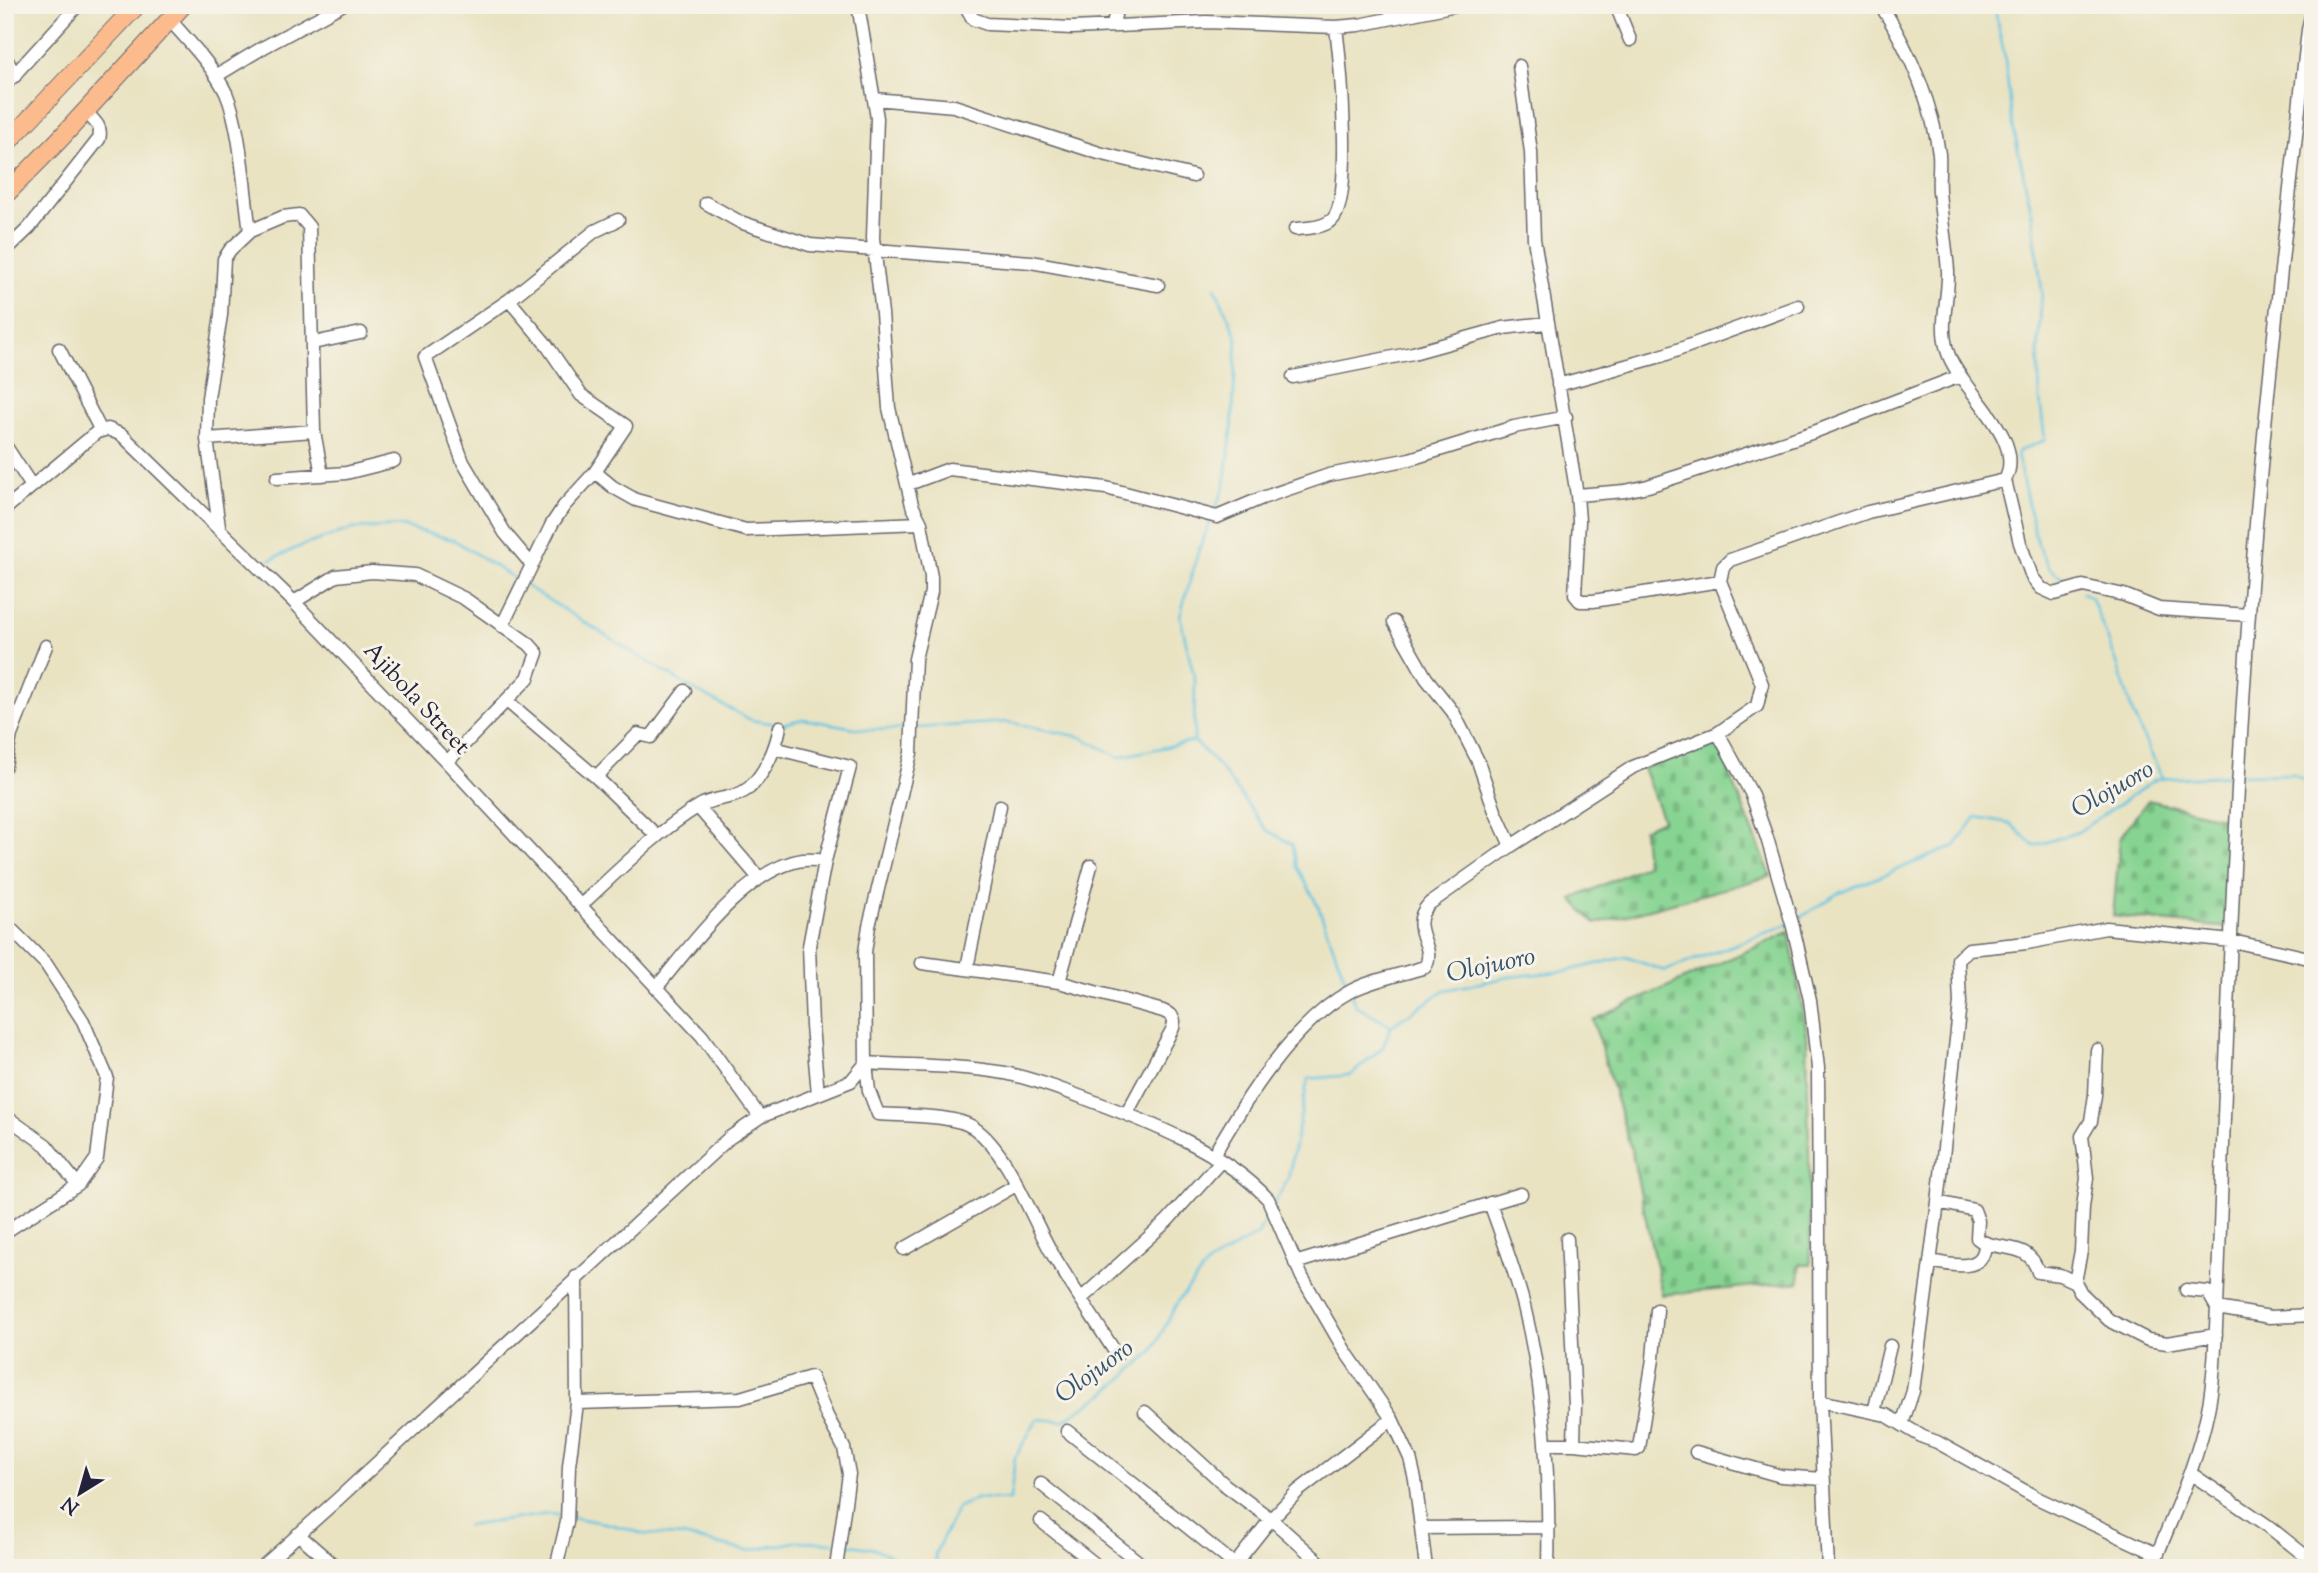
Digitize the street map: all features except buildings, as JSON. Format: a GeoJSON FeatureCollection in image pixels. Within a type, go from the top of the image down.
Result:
{"type":"FeatureCollection","features":[{"type":"Feature","properties":{"kind":"highway"},"geometry":{"type":"LineString","coordinates":[[5,145],[138,5]]}},
{"type":"Feature","properties":{"kind":"highway"},"geometry":{"type":"LineString","coordinates":[[5,195],[183,5]]}},
{"type":"Feature","properties":{"kind":"street"},"geometry":{"type":"LineString","coordinates":[[5,85],[78,5]]}},
{"type":"Feature","properties":{"kind":"street"},"geometry":{"type":"LineString","coordinates":[[216,76],[342,5]]}},
{"type":"Feature","properties":{"kind":"street"},"geometry":{"type":"LineString","coordinates":[[858,5],[878,138],[874,250],[883,313],[889,408],[912,505],[921,523],[931,577],[915,659],[913,736],[906,777],[865,952],[866,1063],[869,1091],[878,1114],[959,1121],[973,1127],[1001,1160],[1052,1254],[1117,1355]]}},
{"type":"Feature","properties":{"kind":"street"},"geometry":{"type":"LineString","coordinates":[[965,5],[973,19],[987,24],[1072,28],[1206,22],[1336,27],[1359,25],[1395,11],[1456,5]]}},
{"type":"Feature","properties":{"kind":"street"},"geometry":{"type":"LineString","coordinates":[[1113,25],[1117,5]]}},
{"type":"Feature","properties":{"kind":"street"},"geometry":{"type":"LineString","coordinates":[[1616,5],[1630,40]]}},
{"type":"Feature","properties":{"kind":"street"},"geometry":{"type":"LineString","coordinates":[[1881,5],[1908,53],[1934,126],[1939,153],[1939,191],[1946,237],[1948,276],[1942,328],[1950,362],[1989,413],[2003,439],[2010,470],[2005,480],[2020,543],[2032,577],[2041,588],[2054,594],[2077,587],[2124,595],[2158,609],[2249,615]]}},
{"type":"Feature","properties":{"kind":"street"},"geometry":{"type":"LineString","coordinates":[[2152,1568],[2190,1474],[2209,1409],[2216,1335],[2239,772],[2249,615],[2286,225],[2308,30],[2313,7]]}},
{"type":"Feature","properties":{"kind":"street"},"geometry":{"type":"LineString","coordinates":[[170,20],[216,76],[233,114],[250,231]]}},
{"type":"Feature","properties":{"kind":"street"},"geometry":{"type":"LineString","coordinates":[[1296,229],[1312,228],[1331,220],[1338,211],[1343,162],[1343,100],[1336,27]]}},
{"type":"Feature","properties":{"kind":"street"},"geometry":{"type":"LineString","coordinates":[[5,56],[16,76]]}},
{"type":"Feature","properties":{"kind":"street"},"geometry":{"type":"LineString","coordinates":[[1519,66],[1531,152],[1534,239],[1577,495],[1579,521],[1575,595],[1580,601],[1593,601],[1720,581]]}},
{"type":"Feature","properties":{"kind":"street"},"geometry":{"type":"LineString","coordinates":[[874,99],[954,106],[1100,153],[1193,176]]}},
{"type":"Feature","properties":{"kind":"street"},"geometry":{"type":"LineString","coordinates":[[5,251],[29,228],[99,139],[99,127],[85,111]]}},
{"type":"Feature","properties":{"kind":"street"},"geometry":{"type":"LineString","coordinates":[[706,203],[740,222],[810,245],[1031,262],[1158,285]]}},
{"type":"Feature","properties":{"kind":"street"},"geometry":{"type":"LineString","coordinates":[[219,527],[206,414],[221,315],[224,260],[230,250],[250,231],[283,217],[299,215],[309,227],[314,431],[322,475]]}},
{"type":"Feature","properties":{"kind":"street"},"geometry":{"type":"LineString","coordinates":[[532,565],[505,533],[463,462],[425,357],[509,300],[595,231],[618,220]]}},
{"type":"Feature","properties":{"kind":"street"},"geometry":{"type":"LineString","coordinates":[[502,626],[552,524],[564,506],[595,472],[626,426],[581,395],[546,344],[509,300]]}},
{"type":"Feature","properties":{"kind":"street"},"geometry":{"type":"LineString","coordinates":[[1558,385],[1661,356],[1798,306]]}},
{"type":"Feature","properties":{"kind":"street"},"geometry":{"type":"LineString","coordinates":[[1293,377],[1413,353],[1503,328],[1546,323]]}},
{"type":"Feature","properties":{"kind":"street"},"geometry":{"type":"LineString","coordinates":[[313,342],[361,332]]}},
{"type":"Feature","properties":{"kind":"street"},"geometry":{"type":"LineString","coordinates":[[5,509],[31,485],[101,431],[59,349]]}},
{"type":"Feature","properties":{"kind":"street"},"geometry":{"type":"LineString","coordinates":[[1577,495],[1648,486],[1814,432],[1960,376]]}},
{"type":"Feature","properties":{"kind":"street"},"geometry":{"type":"LineString","coordinates":[[909,484],[949,469],[1106,488],[1212,516],[1329,475],[1410,459],[1514,427],[1566,417]]}},
{"type":"Feature","properties":{"kind":"street","name":"Ajibola Street"},"geometry":{"type":"LineString","coordinates":[[101,431],[114,430],[122,435],[294,601],[702,1036],[760,1117]]}},
{"type":"Feature","properties":{"kind":"street"},"geometry":{"type":"LineString","coordinates":[[207,439],[314,431]]}},
{"type":"Feature","properties":{"kind":"street"},"geometry":{"type":"LineString","coordinates":[[5,445],[31,485]]}},
{"type":"Feature","properties":{"kind":"street"},"geometry":{"type":"LineString","coordinates":[[277,478],[346,473],[394,461]]}},
{"type":"Feature","properties":{"kind":"street"},"geometry":{"type":"LineString","coordinates":[[595,472],[613,487],[636,500],[746,530],[921,523]]}},
{"type":"Feature","properties":{"kind":"street"},"geometry":{"type":"LineString","coordinates":[[1082,1298],[1167,1222],[1217,1159],[1240,1112],[1296,1035],[1321,1011],[1352,991],[1425,967],[1429,959],[1419,920],[1420,913],[1429,904],[1511,846],[1633,767],[1718,733],[1757,706],[1762,684],[1720,581],[1723,567],[1736,557],[1868,512],[2005,480]]}},
{"type":"Feature","properties":{"kind":"street"},"geometry":{"type":"LineString","coordinates":[[294,601],[323,582],[351,573],[415,575],[465,599],[537,653],[528,678],[508,702],[447,762]]}},
{"type":"Feature","properties":{"kind":"street"},"geometry":{"type":"LineString","coordinates":[[1394,622],[1426,678],[1453,712],[1478,761],[1495,811],[1511,846]]}},
{"type":"Feature","properties":{"kind":"street"},"geometry":{"type":"LineString","coordinates":[[5,765],[12,735],[46,646]]}},
{"type":"Feature","properties":{"kind":"street"},"geometry":{"type":"LineString","coordinates":[[596,777],[638,734],[651,737],[685,691]]}},
{"type":"Feature","properties":{"kind":"street"},"geometry":{"type":"LineString","coordinates":[[508,702],[596,777],[656,835]]}},
{"type":"Feature","properties":{"kind":"street"},"geometry":{"type":"LineString","coordinates":[[580,906],[656,835],[705,803],[732,797],[751,786],[774,748],[780,727]]}},
{"type":"Feature","properties":{"kind":"street"},"geometry":{"type":"LineString","coordinates":[[1718,733],[1751,793],[1793,927],[1810,1000],[1818,1068],[1820,1401],[1828,1568]]}},
{"type":"Feature","properties":{"kind":"street"},"geometry":{"type":"LineString","coordinates":[[774,748],[850,767],[825,860],[808,958],[818,1094]]}},
{"type":"Feature","properties":{"kind":"street"},"geometry":{"type":"LineString","coordinates":[[967,968],[1000,806]]}},
{"type":"Feature","properties":{"kind":"street"},"geometry":{"type":"LineString","coordinates":[[698,807],[759,878]]}},
{"type":"Feature","properties":{"kind":"street"},"geometry":{"type":"LineString","coordinates":[[656,988],[716,916],[759,878],[792,863],[825,860]]}},
{"type":"Feature","properties":{"kind":"street"},"geometry":{"type":"LineString","coordinates":[[1059,982],[1091,866]]}},
{"type":"Feature","properties":{"kind":"street"},"geometry":{"type":"LineString","coordinates":[[5,923],[46,964],[83,1021],[107,1077],[97,1158],[78,1185],[5,1231]]}},
{"type":"Feature","properties":{"kind":"street"},"geometry":{"type":"LineString","coordinates":[[1902,1424],[1913,1391],[1931,1261],[1960,1003],[1958,959],[1969,950],[2028,943],[2106,928],[2232,941],[2313,959]]}},
{"type":"Feature","properties":{"kind":"street"},"geometry":{"type":"LineString","coordinates":[[922,963],[1059,982],[1171,1015],[1174,1021],[1126,1113]]}},
{"type":"Feature","properties":{"kind":"street"},"geometry":{"type":"LineString","coordinates":[[2097,1050],[2091,1121],[2082,1136],[2087,1178],[2076,1282],[2081,1293],[2109,1320],[2148,1340],[2167,1343],[2216,1335]]}},
{"type":"Feature","properties":{"kind":"street"},"geometry":{"type":"LineString","coordinates":[[261,1568],[716,1148],[760,1117],[852,1081],[866,1063]]}},
{"type":"Feature","properties":{"kind":"street"},"geometry":{"type":"LineString","coordinates":[[866,1063],[1004,1073],[1033,1080],[1166,1130],[1217,1159],[1268,1199],[1295,1263],[1345,1351],[1392,1419],[1410,1458],[1426,1568]]}},
{"type":"Feature","properties":{"kind":"street"},"geometry":{"type":"LineString","coordinates":[[5,1116],[46,1145],[78,1185]]}},
{"type":"Feature","properties":{"kind":"street"},"geometry":{"type":"LineString","coordinates":[[904,1250],[1016,1185]]}},
{"type":"Feature","properties":{"kind":"street"},"geometry":{"type":"LineString","coordinates":[[1295,1263],[1521,1194]]}},
{"type":"Feature","properties":{"kind":"street"},"geometry":{"type":"LineString","coordinates":[[1938,1202],[1974,1210],[1978,1220],[1977,1238],[1985,1243],[2021,1251],[2035,1262],[2038,1272],[2060,1275],[2076,1282]]}},
{"type":"Feature","properties":{"kind":"street"},"geometry":{"type":"LineString","coordinates":[[1490,1203],[1524,1306],[1546,1444],[1548,1568]]}},
{"type":"Feature","properties":{"kind":"street"},"geometry":{"type":"LineString","coordinates":[[1567,1239],[1575,1405],[1574,1444]]}},
{"type":"Feature","properties":{"kind":"street"},"geometry":{"type":"LineString","coordinates":[[1931,1261],[1956,1267],[1974,1264],[1985,1250],[1985,1243]]}},
{"type":"Feature","properties":{"kind":"street"},"geometry":{"type":"LineString","coordinates":[[556,1568],[567,1522],[569,1466],[577,1403],[576,1277]]}},
{"type":"Feature","properties":{"kind":"street"},"geometry":{"type":"LineString","coordinates":[[2186,1290],[2208,1292],[2217,1308]]}},
{"type":"Feature","properties":{"kind":"street"},"geometry":{"type":"LineString","coordinates":[[2217,1308],[2270,1317],[2313,1315]]}},
{"type":"Feature","properties":{"kind":"street"},"geometry":{"type":"LineString","coordinates":[[1546,1444],[1636,1450],[1639,1448],[1653,1359],[1657,1310]]}},
{"type":"Feature","properties":{"kind":"street"},"geometry":{"type":"LineString","coordinates":[[1874,1412],[1890,1346]]}},
{"type":"Feature","properties":{"kind":"street"},"geometry":{"type":"LineString","coordinates":[[577,1403],[740,1398],[811,1377],[844,1448],[849,1474],[836,1568]]}},
{"type":"Feature","properties":{"kind":"street"},"geometry":{"type":"LineString","coordinates":[[1820,1401],[1886,1415],[2039,1499],[2157,1555]]}},
{"type":"Feature","properties":{"kind":"street"},"geometry":{"type":"LineString","coordinates":[[1146,1412],[1225,1485],[1271,1519],[1326,1568]]}},
{"type":"Feature","properties":{"kind":"street"},"geometry":{"type":"LineString","coordinates":[[1067,1431],[1235,1567],[1271,1519],[1313,1477],[1392,1419]]}},
{"type":"Feature","properties":{"kind":"street"},"geometry":{"type":"LineString","coordinates":[[1696,1452],[1781,1476],[1823,1479]]}},
{"type":"Feature","properties":{"kind":"street"},"geometry":{"type":"LineString","coordinates":[[2190,1474],[2268,1526],[2313,1563]]}},
{"type":"Feature","properties":{"kind":"street"},"geometry":{"type":"LineString","coordinates":[[1041,1484],[1146,1568]]}},
{"type":"Feature","properties":{"kind":"street"},"geometry":{"type":"LineString","coordinates":[[1041,1521],[1100,1568]]}},
{"type":"Feature","properties":{"kind":"street"},"geometry":{"type":"LineString","coordinates":[[1421,1528],[1549,1527]]}},
{"type":"Feature","properties":{"kind":"street"},"geometry":{"type":"LineString","coordinates":[[298,1534],[337,1568]]}},
{"type":"Feature","properties":{"kind":"green space"},"geometry":{"type":"Polygon","coordinates":[[[1718,745],[1771,876],[1595,924],[1572,899],[1646,865],[1643,829],[1663,820],[1643,768],[1718,745]]]}},
{"type":"Feature","properties":{"kind":"green space"},"geometry":{"type":"Polygon","coordinates":[[[2148,800],[2233,820],[2228,928],[2113,916],[2120,837],[2148,800]]]}},
{"type":"Feature","properties":{"kind":"green space"},"geometry":{"type":"Polygon","coordinates":[[[1789,932],[1807,1034],[1811,1264],[1800,1264],[1799,1282],[1662,1295],[1632,1153],[1593,1020],[1789,932]]]}},
{"type":"Feature","properties":{"kind":"waterway"},"geometry":{"type":"LineString","coordinates":[[1994,5],[2004,53],[2013,126],[2032,214],[2042,291],[2038,352],[2045,440],[2019,451],[2017,455],[2037,544],[2050,569],[2071,584]]}},
{"type":"Feature","properties":{"kind":"waterway"},"geometry":{"type":"LineString","coordinates":[[1215,287],[1237,337],[1232,429],[1225,485],[1215,510]]}},
{"type":"Feature","properties":{"kind":"waterway"},"geometry":{"type":"LineString","coordinates":[[1194,741],[1195,681],[1180,616],[1199,549],[1211,520]]}},
{"type":"Feature","properties":{"kind":"waterway"},"geometry":{"type":"LineString","coordinates":[[270,560],[301,546],[352,529],[401,526],[454,540],[520,582]]}},
{"type":"Feature","properties":{"kind":"waterway"},"geometry":{"type":"LineString","coordinates":[[526,586],[694,690],[751,720],[776,724]]}},
{"type":"Feature","properties":{"kind":"waterway"},"geometry":{"type":"LineString","coordinates":[[2082,592],[2092,599],[2134,717],[2162,777]]}},
{"type":"Feature","properties":{"kind":"waterway"},"geometry":{"type":"LineString","coordinates":[[782,724],[803,719],[867,730],[907,729]]}},
{"type":"Feature","properties":{"kind":"waterway"},"geometry":{"type":"LineString","coordinates":[[917,728],[1008,722],[1081,737],[1119,757],[1194,741],[1218,765],[1267,830],[1292,844],[1297,866],[1318,906],[1349,989]]}},
{"type":"Feature","properties":{"kind":"waterway","name":"Olojuoro"},"geometry":{"type":"LineString","coordinates":[[2242,775],[2293,774],[2313,786]]}},
{"type":"Feature","properties":{"kind":"waterway","name":"Olojuoro"},"geometry":{"type":"LineString","coordinates":[[1795,921],[1839,893],[1955,846],[1976,817],[2010,823],[2034,846],[2078,832],[2156,779],[2236,775]]}},
{"type":"Feature","properties":{"kind":"waterway","name":"Olojuoro"},"geometry":{"type":"LineString","coordinates":[[1274,1204],[1288,1179],[1308,1079],[1351,1075],[1383,1047],[1391,1026],[1445,990],[1509,977],[1567,971],[1626,957],[1665,971],[1789,924]]}},
{"type":"Feature","properties":{"kind":"waterway"},"geometry":{"type":"LineString","coordinates":[[1351,995],[1356,1006],[1391,1026]]}},
{"type":"Feature","properties":{"kind":"waterway","name":"Olojuoro"},"geometry":{"type":"LineString","coordinates":[[937,1568],[935,1554],[957,1508],[978,1498],[1010,1500],[1015,1458],[1037,1419],[1063,1421],[1108,1391],[1152,1352],[1178,1301],[1208,1264],[1258,1234],[1269,1213]]}},
{"type":"Feature","properties":{"kind":"waterway"},"geometry":{"type":"LineString","coordinates":[[467,1526],[548,1514],[564,1516]]}},
{"type":"Feature","properties":{"kind":"waterway"},"geometry":{"type":"LineString","coordinates":[[570,1517],[610,1524],[644,1534],[683,1536],[747,1551],[800,1541],[835,1543]]}},
{"type":"Feature","properties":{"kind":"waterway"},"geometry":{"type":"LineString","coordinates":[[845,1544],[876,1549],[915,1568]]}}]}
